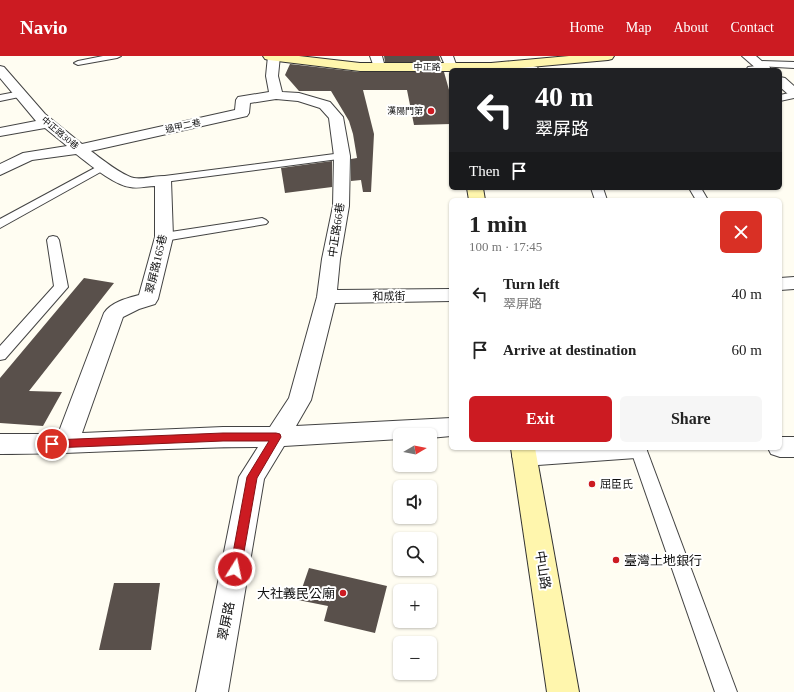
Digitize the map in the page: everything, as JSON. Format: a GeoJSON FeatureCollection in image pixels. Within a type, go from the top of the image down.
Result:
{"type":"FeatureCollection","features":[{"type":"Feature","properties":{"kind":"main road","name":"中正路"},"geometry":{"type":"LineString","coordinates":[[273,56],[360,67],[378,61],[492,67],[608,56]]}},
{"type":"Feature","properties":{"kind":"main road","name":"中山路"},"geometry":{"type":"LineString","coordinates":[[524,452],[563,692]]}},
{"type":"Feature","properties":{"kind":"street"},"geometry":{"type":"LineString","coordinates":[[273,56],[272,76],[276,95]]}},
{"type":"Feature","properties":{"kind":"street"},"geometry":{"type":"LineString","coordinates":[[748,56],[761,68]]}},
{"type":"Feature","properties":{"kind":"street"},"geometry":{"type":"LineString","coordinates":[[492,67],[506,68]]}},
{"type":"Feature","properties":{"kind":"street","name":"中正路30巷"},"geometry":{"type":"LineString","coordinates":[[2,75],[21,94],[40,117],[102,167],[131,183]]}},
{"type":"Feature","properties":{"kind":"street"},"geometry":{"type":"LineString","coordinates":[[782,83],[794,92]]}},
{"type":"Feature","properties":{"kind":"street","name":"過甲二巷"},"geometry":{"type":"LineString","coordinates":[[78,148],[242,113],[243,100],[276,95]]}},
{"type":"Feature","properties":{"kind":"street","name":"中正路66巷"},"geometry":{"type":"LineString","coordinates":[[276,95],[299,98],[326,105],[336,117],[340,135],[342,156],[341,206],[331,259],[327,297],[300,400],[276,437]]}},
{"type":"Feature","properties":{"kind":"street"},"geometry":{"type":"LineString","coordinates":[[0,132],[48,123]]}},
{"type":"Feature","properties":{"kind":"street"},"geometry":{"type":"LineString","coordinates":[[0,170],[28,156],[78,148]]}},
{"type":"Feature","properties":{"kind":"street","name":"翠屏路165巷"},"geometry":{"type":"LineString","coordinates":[[66,444],[114,313],[132,304],[148,299],[164,238],[163,180],[131,183]]}},
{"type":"Feature","properties":{"kind":"street"},"geometry":{"type":"LineString","coordinates":[[782,284],[794,283]]}},
{"type":"Feature","properties":{"kind":"street","name":"和成街"},"geometry":{"type":"LineString","coordinates":[[327,297],[449,295]]}},
{"type":"Feature","properties":{"kind":"street"},"geometry":{"type":"LineString","coordinates":[[0,444],[66,444],[223,437],[276,437],[449,427]]}},
{"type":"Feature","properties":{"kind":"street","name":"翠屏路"},"geometry":{"type":"LineString","coordinates":[[212,692],[252,477],[276,437]]}},
{"type":"Feature","properties":{"kind":"street"},"geometry":{"type":"LineString","coordinates":[[782,447],[794,446]]}},
{"type":"Feature","properties":{"kind":"street"},"geometry":{"type":"LineString","coordinates":[[524,452],[580,450]]}},
{"type":"Feature","properties":{"kind":"lane"},"geometry":{"type":"LineString","coordinates":[[78,63],[117,56]]}},
{"type":"Feature","properties":{"kind":"lane"},"geometry":{"type":"LineString","coordinates":[[761,68],[794,65]]}},
{"type":"Feature","properties":{"kind":"lane"},"geometry":{"type":"LineString","coordinates":[[0,98],[21,94]]}},
{"type":"Feature","properties":{"kind":"lane"},"geometry":{"type":"LineString","coordinates":[[782,98],[794,96]]}},
{"type":"Feature","properties":{"kind":"lane"},"geometry":{"type":"LineString","coordinates":[[131,183],[342,156]]}},
{"type":"Feature","properties":{"kind":"lane"},"geometry":{"type":"LineString","coordinates":[[0,224],[102,167]]}},
{"type":"Feature","properties":{"kind":"lane"},"geometry":{"type":"LineString","coordinates":[[164,238],[262,222]]}},
{"type":"Feature","properties":{"kind":"lane"},"geometry":{"type":"LineString","coordinates":[[0,355],[61,286],[53,240]]}},
{"type":"Feature","properties":{"kind":"lane"},"geometry":{"type":"LineString","coordinates":[[638,450],[726,692]]}},
{"type":"Feature","properties":{"kind":"building"},"geometry":{"type":"Polygon","coordinates":[[[384,56],[439,56],[441,62],[385,62],[384,56]]]}},
{"type":"Feature","properties":{"kind":"building"},"geometry":{"type":"Polygon","coordinates":[[[290,64],[360,72],[444,72],[449,90],[449,124],[414,125],[407,90],[363,90],[374,134],[371,192],[363,192],[361,180],[351,181],[351,159],[357,158],[353,134],[349,121],[331,91],[299,91],[285,75],[290,64]]]}},
{"type":"Feature","properties":{"kind":"building"},"geometry":{"type":"Polygon","coordinates":[[[332,161],[332,187],[285,193],[281,168],[332,161]]]}},
{"type":"Feature","properties":{"kind":"building"},"geometry":{"type":"Polygon","coordinates":[[[84,278],[114,283],[29,391],[62,392],[43,426],[0,423],[0,378],[84,278]]]}},
{"type":"Feature","properties":{"kind":"building","name":"大社義民公廟"},"geometry":{"type":"Polygon","coordinates":[[[309,568],[387,586],[375,633],[324,621],[328,606],[298,600],[309,568]]]}},
{"type":"Feature","properties":{"kind":"building"},"geometry":{"type":"Polygon","coordinates":[[[114,583],[160,583],[151,650],[99,650],[114,583]]]}},
{"type":"Feature","properties":{"kind":"place","name":"漢陽門第"},"geometry":{"type":"Point","coordinates":[431,111]}},
{"type":"Feature","properties":{"kind":"place","name":"屈臣氏"},"geometry":{"type":"Point","coordinates":[592,484]}},
{"type":"Feature","properties":{"kind":"place","name":"臺灣土地銀行"},"geometry":{"type":"Point","coordinates":[616,560]}},
{"type":"Feature","properties":{"kind":"place","name":"大社義民公廟"},"geometry":{"type":"Point","coordinates":[343,593]}},
{"type":"Feature","properties":{"kind":"route"},"geometry":{"type":"LineString","coordinates":[[52,444],[223,437],[276,437],[252,477],[235,569]]}}]}
